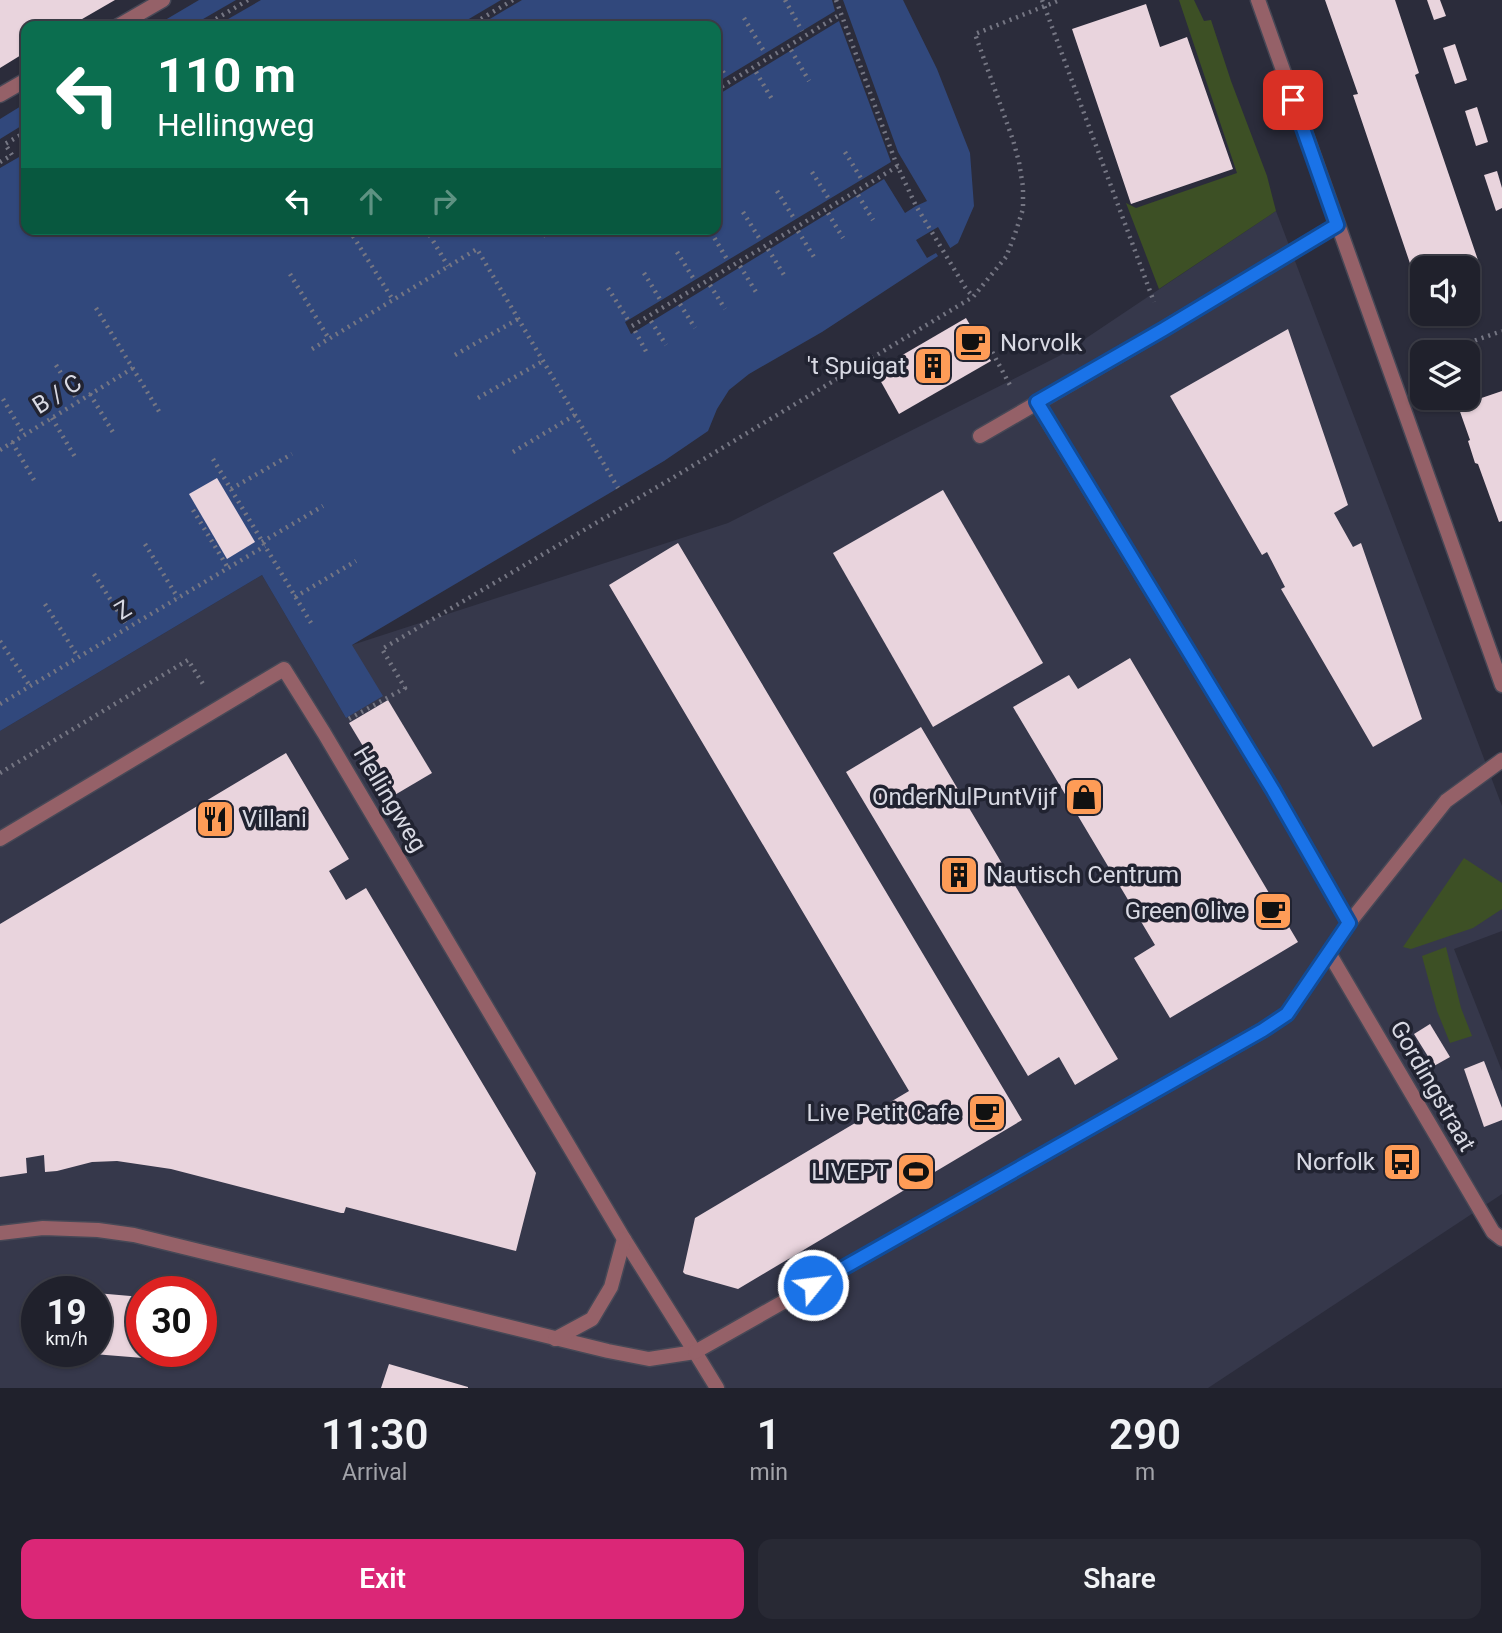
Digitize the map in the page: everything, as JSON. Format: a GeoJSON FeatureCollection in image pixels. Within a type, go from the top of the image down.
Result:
{"type":"FeatureCollection","features":[{"type":"Feature","properties":{"kind":"street"},"geometry":{"type":"LineString","coordinates":[[127,21],[163,0]]}},
{"type":"Feature","properties":{"kind":"street"},"geometry":{"type":"LineString","coordinates":[[1258,0],[1502,685]]}},
{"type":"Feature","properties":{"kind":"street"},"geometry":{"type":"LineString","coordinates":[[0,95],[21,83]]}},
{"type":"Feature","properties":{"kind":"street"},"geometry":{"type":"LineString","coordinates":[[980,436],[1337,225]]}},
{"type":"Feature","properties":{"kind":"street"},"geometry":{"type":"LineString","coordinates":[[1030,406],[1273,790],[1349,923]]}},
{"type":"Feature","properties":{"kind":"street","name":"Hellingweg"},"geometry":{"type":"LineString","coordinates":[[0,839],[284,669],[624,1239],[717,1388]]}},
{"type":"Feature","properties":{"kind":"street"},"geometry":{"type":"LineString","coordinates":[[0,1233],[43,1228],[98,1230],[134,1235],[555,1339],[649,1359],[695,1353],[1287,1014],[1349,923],[1446,801],[1502,761]]}},
{"type":"Feature","properties":{"kind":"street","name":"Gordingstraat"},"geometry":{"type":"LineString","coordinates":[[1329,953],[1493,1232],[1502,1239]]}},
{"type":"Feature","properties":{"kind":"street"},"geometry":{"type":"LineString","coordinates":[[555,1339],[592,1319],[611,1287],[624,1239]]}},
{"type":"Feature","properties":{"kind":"path"},"geometry":{"type":"LineString","coordinates":[[212,21],[248,0]]}},
{"type":"Feature","properties":{"kind":"path"},"geometry":{"type":"LineString","coordinates":[[477,21],[513,0]]}},
{"type":"Feature","properties":{"kind":"path"},"geometry":{"type":"LineString","coordinates":[[785,0],[802,31]]}},
{"type":"Feature","properties":{"kind":"path"},"geometry":{"type":"LineString","coordinates":[[836,0],[898,166],[916,206],[973,297]]}},
{"type":"Feature","properties":{"kind":"path"},"geometry":{"type":"LineString","coordinates":[[1042,0],[1164,329]]}},
{"type":"Feature","properties":{"kind":"path"},"geometry":{"type":"LineString","coordinates":[[324,733],[405,688],[382,649],[973,297],[1006,257],[1023,209],[1020,162],[975,34],[1060,0]]}},
{"type":"Feature","properties":{"kind":"path"},"geometry":{"type":"LineString","coordinates":[[721,87],[841,14]]}},
{"type":"Feature","properties":{"kind":"path"},"geometry":{"type":"LineString","coordinates":[[744,18],[765,53]]}},
{"type":"Feature","properties":{"kind":"path"},"geometry":{"type":"LineString","coordinates":[[791,50],[809,80]]}},
{"type":"Feature","properties":{"kind":"path"},"geometry":{"type":"LineString","coordinates":[[721,68],[726,77]]}},
{"type":"Feature","properties":{"kind":"path"},"geometry":{"type":"LineString","coordinates":[[756,72],[773,101]]}},
{"type":"Feature","properties":{"kind":"path"},"geometry":{"type":"LineString","coordinates":[[0,162],[12,155],[5,144],[21,135]]}},
{"type":"Feature","properties":{"kind":"path"},"geometry":{"type":"LineString","coordinates":[[845,152],[862,180]]}},
{"type":"Feature","properties":{"kind":"path"},"geometry":{"type":"LineString","coordinates":[[648,355],[633,329],[898,166]]}},
{"type":"Feature","properties":{"kind":"path"},"geometry":{"type":"LineString","coordinates":[[812,172],[829,199]]}},
{"type":"Feature","properties":{"kind":"path"},"geometry":{"type":"LineString","coordinates":[[777,191],[795,220]]}},
{"type":"Feature","properties":{"kind":"path"},"geometry":{"type":"LineString","coordinates":[[858,195],[873,220]]}},
{"type":"Feature","properties":{"kind":"path"},"geometry":{"type":"LineString","coordinates":[[743,212],[761,241]]}},
{"type":"Feature","properties":{"kind":"path"},"geometry":{"type":"LineString","coordinates":[[828,213],[843,238]]}},
{"type":"Feature","properties":{"kind":"path"},"geometry":{"type":"LineString","coordinates":[[799,231],[814,257]]}},
{"type":"Feature","properties":{"kind":"path"},"geometry":{"type":"LineString","coordinates":[[430,235],[448,266]]}},
{"type":"Feature","properties":{"kind":"path"},"geometry":{"type":"LineString","coordinates":[[713,235],[728,261]]}},
{"type":"Feature","properties":{"kind":"path"},"geometry":{"type":"LineString","coordinates":[[353,236],[393,300]]}},
{"type":"Feature","properties":{"kind":"path"},"geometry":{"type":"LineString","coordinates":[[312,349],[477,249],[618,488]]}},
{"type":"Feature","properties":{"kind":"path"},"geometry":{"type":"LineString","coordinates":[[768,249],[784,275]]}},
{"type":"Feature","properties":{"kind":"path"},"geometry":{"type":"LineString","coordinates":[[677,252],[695,281]]}},
{"type":"Feature","properties":{"kind":"path"},"geometry":{"type":"LineString","coordinates":[[740,267],[756,292]]}},
{"type":"Feature","properties":{"kind":"path"},"geometry":{"type":"LineString","coordinates":[[644,273],[661,301]]}},
{"type":"Feature","properties":{"kind":"path"},"geometry":{"type":"LineString","coordinates":[[290,274],[329,339]]}},
{"type":"Feature","properties":{"kind":"path"},"geometry":{"type":"LineString","coordinates":[[710,285],[725,309]]}},
{"type":"Feature","properties":{"kind":"path"},"geometry":{"type":"LineString","coordinates":[[608,288],[628,320]]}},
{"type":"Feature","properties":{"kind":"path"},"geometry":{"type":"LineString","coordinates":[[680,304],[695,328]]}},
{"type":"Feature","properties":{"kind":"path"},"geometry":{"type":"LineString","coordinates":[[96,308],[160,413]]}},
{"type":"Feature","properties":{"kind":"path"},"geometry":{"type":"LineString","coordinates":[[455,355],[519,319]]}},
{"type":"Feature","properties":{"kind":"path"},"geometry":{"type":"LineString","coordinates":[[651,321],[666,345]]}},
{"type":"Feature","properties":{"kind":"path"},"geometry":{"type":"LineString","coordinates":[[1476,340],[1502,331]]}},
{"type":"Feature","properties":{"kind":"path"},"geometry":{"type":"LineString","coordinates":[[977,337],[982,333],[1030,406]]}},
{"type":"Feature","properties":{"kind":"path"},"geometry":{"type":"LineString","coordinates":[[478,398],[543,360]]}},
{"type":"Feature","properties":{"kind":"path"},"geometry":{"type":"LineString","coordinates":[[56,365],[79,401]]}},
{"type":"Feature","properties":{"kind":"path","name":"B / C"},"geometry":{"type":"LineString","coordinates":[[0,450],[133,368]]}},
{"type":"Feature","properties":{"kind":"path"},"geometry":{"type":"LineString","coordinates":[[90,394],[114,434]]}},
{"type":"Feature","properties":{"kind":"path"},"geometry":{"type":"LineString","coordinates":[[3,399],[24,435]]}},
{"type":"Feature","properties":{"kind":"path"},"geometry":{"type":"LineString","coordinates":[[513,452],[575,415]]}},
{"type":"Feature","properties":{"kind":"path"},"geometry":{"type":"LineString","coordinates":[[52,418],[75,457]]}},
{"type":"Feature","properties":{"kind":"path"},"geometry":{"type":"LineString","coordinates":[[12,442],[34,480]]}},
{"type":"Feature","properties":{"kind":"path"},"geometry":{"type":"LineString","coordinates":[[231,489],[292,454]]}},
{"type":"Feature","properties":{"kind":"path"},"geometry":{"type":"LineString","coordinates":[[213,459],[311,623]]}},
{"type":"Feature","properties":{"kind":"path","name":"Z"},"geometry":{"type":"LineString","coordinates":[[0,704],[228,568],[323,506]]}},
{"type":"Feature","properties":{"kind":"path"},"geometry":{"type":"LineString","coordinates":[[193,510],[228,568]]}},
{"type":"Feature","properties":{"kind":"path"},"geometry":{"type":"LineString","coordinates":[[145,544],[178,598]]}},
{"type":"Feature","properties":{"kind":"path"},"geometry":{"type":"LineString","coordinates":[[295,597],[356,561]]}},
{"type":"Feature","properties":{"kind":"path"},"geometry":{"type":"LineString","coordinates":[[94,574],[128,627]]}},
{"type":"Feature","properties":{"kind":"path"},"geometry":{"type":"LineString","coordinates":[[45,604],[78,657]]}},
{"type":"Feature","properties":{"kind":"path"},"geometry":{"type":"LineString","coordinates":[[0,641],[30,686]]}},
{"type":"Feature","properties":{"kind":"path"},"geometry":{"type":"LineString","coordinates":[[0,773],[188,660],[218,709]]}},
{"type":"Feature","properties":{"kind":"shaded area"},"geometry":{"type":"Polygon","coordinates":[[[1276,211],[1502,806],[1502,931],[1454,949],[1502,1071],[1502,1194],[1208,1388],[0,1388],[0,731],[262,575],[346,718],[352,645],[728,523],[1061,355],[1276,211]]]}},
{"type":"Feature","properties":{"kind":"green space"},"geometry":{"type":"Polygon","coordinates":[[[1179,0],[1194,0],[1204,21],[1211,20],[1267,176],[1276,211],[1159,289],[1126,203],[1136,208],[1237,173],[1179,0]]]}},
{"type":"Feature","properties":{"kind":"green space"},"geometry":{"type":"Polygon","coordinates":[[[1464,858],[1502,883],[1502,909],[1473,928],[1411,949],[1403,947],[1464,858]]]}},
{"type":"Feature","properties":{"kind":"green space"},"geometry":{"type":"Polygon","coordinates":[[[1446,947],[1461,1008],[1472,1036],[1450,1043],[1437,1011],[1422,956],[1446,947]]]}},
{"type":"Feature","properties":{"kind":"water"},"geometry":{"type":"Polygon","coordinates":[[[199,0],[903,0],[937,69],[970,153],[974,206],[958,243],[822,332],[749,374],[729,390],[708,431],[664,461],[352,645],[383,696],[346,718],[262,575],[0,731],[0,119],[21,106],[21,235],[721,235],[721,21],[163,21],[199,0]]]}},
{"type":"Feature","properties":{"kind":"pier"},"geometry":{"type":"Polygon","coordinates":[[[236,0],[261,0],[225,21],[200,21],[236,0]]]}},
{"type":"Feature","properties":{"kind":"pier"},"geometry":{"type":"Polygon","coordinates":[[[501,0],[522,0],[486,21],[465,21],[501,0]]]}},
{"type":"Feature","properties":{"kind":"pier"},"geometry":{"type":"Polygon","coordinates":[[[832,0],[843,0],[898,152],[927,201],[905,213],[884,179],[631,334],[625,322],[891,162],[839,21],[721,93],[721,80],[835,11],[832,0]]]}},
{"type":"Feature","properties":{"kind":"pier"},"geometry":{"type":"Polygon","coordinates":[[[21,126],[21,156],[0,168],[0,139],[21,126]]]}},
{"type":"Feature","properties":{"kind":"pier"},"geometry":{"type":"Polygon","coordinates":[[[938,227],[952,251],[940,259],[936,253],[927,258],[916,240],[938,227]]]}},
{"type":"Feature","properties":{"kind":"building"},"geometry":{"type":"Polygon","coordinates":[[[0,0],[115,0],[79,21],[21,21],[21,55],[0,68],[0,0]]]}},
{"type":"Feature","properties":{"kind":"building"},"geometry":{"type":"Polygon","coordinates":[[[1325,0],[1395,0],[1419,73],[1415,75],[1477,256],[1410,256],[1410,263],[1353,95],[1358,94],[1325,0]]]}},
{"type":"Feature","properties":{"kind":"building"},"geometry":{"type":"Polygon","coordinates":[[[1427,0],[1440,0],[1446,16],[1434,20],[1427,0]]]}},
{"type":"Feature","properties":{"kind":"building"},"geometry":{"type":"Polygon","coordinates":[[[1146,4],[1160,47],[1187,37],[1233,169],[1131,204],[1072,29],[1146,4]]]}},
{"type":"Feature","properties":{"kind":"building"},"geometry":{"type":"Polygon","coordinates":[[[1455,44],[1467,80],[1455,84],[1443,48],[1455,44]]]}},
{"type":"Feature","properties":{"kind":"building"},"geometry":{"type":"Polygon","coordinates":[[[1477,107],[1488,142],[1476,146],[1465,111],[1477,107]]]}},
{"type":"Feature","properties":{"kind":"building"},"geometry":{"type":"Polygon","coordinates":[[[1497,171],[1502,188],[1502,208],[1496,211],[1484,175],[1497,171]]]}},
{"type":"Feature","properties":{"kind":"building","name":"'t Spuigat"},"geometry":{"type":"Polygon","coordinates":[[[966,318],[991,361],[899,414],[875,371],[966,318]]]}},
{"type":"Feature","properties":{"kind":"building"},"geometry":{"type":"Polygon","coordinates":[[[1288,329],[1348,505],[1334,513],[1353,547],[1361,543],[1422,719],[1373,747],[1281,589],[1285,587],[1267,552],[1262,555],[1170,396],[1288,329]]]}},
{"type":"Feature","properties":{"kind":"building"},"geometry":{"type":"Polygon","coordinates":[[[1502,391],[1502,521],[1499,522],[1478,464],[1475,463],[1459,410],[1480,410],[1480,398],[1502,391]]]}},
{"type":"Feature","properties":{"kind":"building"},"geometry":{"type":"Polygon","coordinates":[[[217,478],[255,542],[227,559],[189,494],[217,478]]]}},
{"type":"Feature","properties":{"kind":"building"},"geometry":{"type":"Polygon","coordinates":[[[943,490],[1043,663],[933,727],[833,553],[943,490]]]}},
{"type":"Feature","properties":{"kind":"building"},"geometry":{"type":"Polygon","coordinates":[[[678,543],[1022,1120],[738,1289],[683,1272],[695,1218],[909,1091],[609,585],[678,543]]]}},
{"type":"Feature","properties":{"kind":"building"},"geometry":{"type":"Polygon","coordinates":[[[1130,658],[1298,942],[1170,1018],[1134,958],[1155,945],[1013,707],[1069,675],[1078,689],[1130,658]]]}},
{"type":"Feature","properties":{"kind":"building"},"geometry":{"type":"Polygon","coordinates":[[[388,700],[432,773],[393,796],[349,723],[388,700]]]}},
{"type":"Feature","properties":{"kind":"building","name":"Nautisch Centrum"},"geometry":{"type":"Polygon","coordinates":[[[921,727],[1118,1059],[1075,1085],[1059,1057],[1028,1076],[846,772],[921,727]]]}},
{"type":"Feature","properties":{"kind":"building"},"geometry":{"type":"Polygon","coordinates":[[[286,753],[349,859],[329,871],[346,900],[366,888],[536,1173],[516,1251],[346,1207],[344,1213],[341,1213],[171,1169],[117,1161],[92,1162],[45,1172],[44,1155],[26,1158],[27,1173],[0,1177],[0,924],[286,753]]]}},
{"type":"Feature","properties":{"kind":"building"},"geometry":{"type":"Polygon","coordinates":[[[1430,1024],[1450,1057],[1434,1066],[1414,1034],[1430,1024]]]}},
{"type":"Feature","properties":{"kind":"building"},"geometry":{"type":"Polygon","coordinates":[[[1484,1061],[1502,1108],[1502,1120],[1484,1127],[1464,1069],[1484,1061]]]}},
{"type":"Feature","properties":{"kind":"building"},"geometry":{"type":"Polygon","coordinates":[[[112,1294],[126,1296],[126,1357],[112,1356],[112,1294]]]}},
{"type":"Feature","properties":{"kind":"building"},"geometry":{"type":"Polygon","coordinates":[[[389,1364],[468,1387],[468,1388],[381,1388],[389,1364]]]}},
{"type":"Feature","properties":{"kind":"place","name":"Norvolk"},"geometry":{"type":"Point","coordinates":[973,343]}},
{"type":"Feature","properties":{"kind":"place","name":"'t Spuigat"},"geometry":{"type":"Point","coordinates":[933,366]}},
{"type":"Feature","properties":{"kind":"place","name":"OnderNulPuntVijf"},"geometry":{"type":"Point","coordinates":[1084,797]}},
{"type":"Feature","properties":{"kind":"place","name":"Villani"},"geometry":{"type":"Point","coordinates":[215,819]}},
{"type":"Feature","properties":{"kind":"place","name":"Nautisch Centrum"},"geometry":{"type":"Point","coordinates":[959,875]}},
{"type":"Feature","properties":{"kind":"place","name":"Green Olive"},"geometry":{"type":"Point","coordinates":[1273,911]}},
{"type":"Feature","properties":{"kind":"place","name":"Live Petit Cafe"},"geometry":{"type":"Point","coordinates":[987,1113]}},
{"type":"Feature","properties":{"kind":"place","name":"Norfolk"},"geometry":{"type":"Point","coordinates":[1402,1162]}},
{"type":"Feature","properties":{"kind":"place","name":"LIVEPT"},"geometry":{"type":"Point","coordinates":[916,1172]}},
{"type":"Feature","properties":{"kind":"route"},"geometry":{"type":"LineString","coordinates":[[813,1285],[1287,1014],[1349,923],[1273,790],[1037,402],[1337,225],[1293,100]]}}]}
